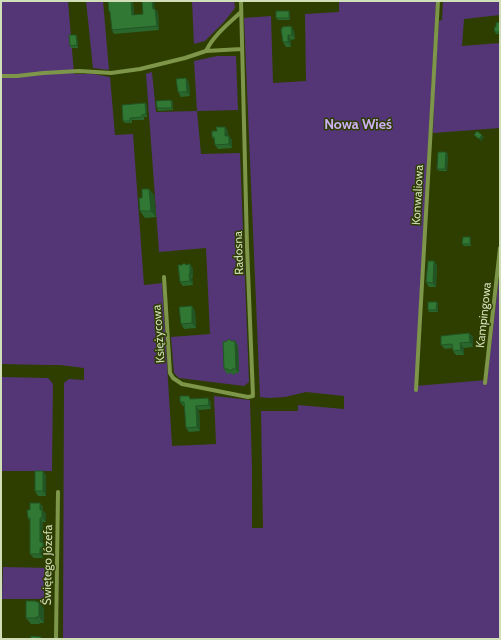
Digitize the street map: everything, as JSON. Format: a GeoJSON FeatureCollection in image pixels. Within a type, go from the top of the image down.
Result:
{"type":"FeatureCollection","features":[{"type":"Feature","properties":{"kind":"street","name":"Radosna"},"geometry":{"type":"LineString","coordinates":[[241,1],[247,246],[253,396]]}},
{"type":"Feature","properties":{"kind":"street","name":"Konwaliowa"},"geometry":{"type":"LineString","coordinates":[[416,390],[438,1]]}},
{"type":"Feature","properties":{"kind":"street"},"geometry":{"type":"LineString","coordinates":[[206,51],[210,42],[241,12]]}},
{"type":"Feature","properties":{"kind":"street"},"geometry":{"type":"LineString","coordinates":[[1,76],[78,71],[111,73],[140,69],[185,58],[206,51],[242,49]]}},
{"type":"Feature","properties":{"kind":"street","name":"Kampingowa"},"geometry":{"type":"LineString","coordinates":[[485,383],[500,248]]}},
{"type":"Feature","properties":{"kind":"street","name":"Księżycowa"},"geometry":{"type":"LineString","coordinates":[[164,277],[170,373],[173,378],[182,384],[248,397],[253,396]]}},
{"type":"Feature","properties":{"kind":"street","name":"Świętego Józefa"},"geometry":{"type":"LineString","coordinates":[[56,639],[58,492]]}},
{"type":"Feature","properties":{"kind":"shaded area"},"geometry":{"type":"Polygon","coordinates":[[[1,1],[68,1],[74,74],[93,74],[110,77],[115,135],[133,134],[144,285],[162,283],[172,446],[216,444],[214,396],[250,400],[252,528],[263,528],[261,411],[298,411],[298,405],[344,409],[344,396],[306,392],[285,397],[260,397],[244,18],[271,16],[273,83],[306,81],[305,14],[339,12],[339,1],[436,1],[415,386],[487,380],[500,269],[500,639],[63,639],[64,383],[69,379],[84,380],[84,368],[60,365],[1,364],[1,1]]]}},
{"type":"Feature","properties":{"kind":"shaded area"},"geometry":{"type":"Polygon","coordinates":[[[86,1],[103,1],[109,70],[93,68],[86,1]]]}},
{"type":"Feature","properties":{"kind":"shaded area"},"geometry":{"type":"Polygon","coordinates":[[[192,1],[234,1],[235,8],[224,22],[205,41],[194,44],[192,1]]]}},
{"type":"Feature","properties":{"kind":"shaded area"},"geometry":{"type":"Polygon","coordinates":[[[443,1],[500,1],[500,15],[464,19],[462,46],[500,43],[500,128],[433,133],[439,21],[442,20],[443,1]]]}},
{"type":"Feature","properties":{"kind":"shaded area"},"geometry":{"type":"Polygon","coordinates":[[[217,56],[236,56],[238,110],[197,111],[194,61],[217,56]]]}},
{"type":"Feature","properties":{"kind":"shaded area"},"geometry":{"type":"Polygon","coordinates":[[[152,72],[156,112],[197,111],[201,154],[240,153],[249,382],[244,386],[179,378],[174,373],[171,337],[210,334],[206,248],[159,252],[146,74],[152,72]]]}},
{"type":"Feature","properties":{"kind":"shaded area"},"geometry":{"type":"Polygon","coordinates":[[[1,377],[48,378],[53,384],[52,471],[1,471],[1,377]]]}},
{"type":"Feature","properties":{"kind":"shaded area"},"geometry":{"type":"Polygon","coordinates":[[[3,567],[52,568],[52,599],[2,599],[3,567]]]}},
{"type":"Feature","properties":{"kind":"building"},"geometry":{"type":"Polygon","coordinates":[[[108,1],[131,1],[132,15],[143,14],[142,1],[152,1],[153,9],[155,9],[157,26],[112,30],[108,1]]]}},
{"type":"Feature","properties":{"kind":"building"},"geometry":{"type":"Polygon","coordinates":[[[276,11],[289,11],[289,18],[276,18],[276,11]]]}},
{"type":"Feature","properties":{"kind":"building"},"geometry":{"type":"Polygon","coordinates":[[[500,22],[500,32],[495,32],[494,27],[496,27],[496,23],[500,22]]]}},
{"type":"Feature","properties":{"kind":"building"},"geometry":{"type":"Polygon","coordinates":[[[291,26],[292,35],[288,35],[288,42],[283,42],[282,27],[291,26]]]}},
{"type":"Feature","properties":{"kind":"building"},"geometry":{"type":"Polygon","coordinates":[[[69,35],[76,35],[77,45],[70,46],[69,35]]]}},
{"type":"Feature","properties":{"kind":"building"},"geometry":{"type":"Polygon","coordinates":[[[186,78],[187,92],[178,92],[176,79],[186,78]]]}},
{"type":"Feature","properties":{"kind":"building"},"geometry":{"type":"Polygon","coordinates":[[[171,100],[172,108],[157,108],[156,101],[171,100]]]}},
{"type":"Feature","properties":{"kind":"building"},"geometry":{"type":"Polygon","coordinates":[[[145,103],[146,114],[142,115],[142,117],[130,118],[130,121],[123,121],[122,105],[145,103]]]}},
{"type":"Feature","properties":{"kind":"building"},"geometry":{"type":"Polygon","coordinates":[[[216,127],[225,127],[225,136],[229,136],[229,144],[215,145],[214,137],[212,137],[212,131],[217,131],[216,127]]]}},
{"type":"Feature","properties":{"kind":"building"},"geometry":{"type":"Polygon","coordinates":[[[477,131],[482,135],[479,139],[474,135],[477,131]]]}},
{"type":"Feature","properties":{"kind":"building"},"geometry":{"type":"Polygon","coordinates":[[[438,152],[446,152],[445,169],[437,169],[438,152]]]}},
{"type":"Feature","properties":{"kind":"building"},"geometry":{"type":"Polygon","coordinates":[[[142,189],[149,189],[151,211],[140,211],[139,198],[142,198],[142,189]]]}},
{"type":"Feature","properties":{"kind":"building"},"geometry":{"type":"Polygon","coordinates":[[[463,237],[470,237],[470,244],[462,244],[463,237]]]}},
{"type":"Feature","properties":{"kind":"building"},"geometry":{"type":"Polygon","coordinates":[[[428,261],[434,261],[433,283],[426,282],[428,261]]]}},
{"type":"Feature","properties":{"kind":"building"},"geometry":{"type":"Polygon","coordinates":[[[184,263],[186,265],[190,264],[190,281],[180,282],[178,265],[182,265],[184,263]]]}},
{"type":"Feature","properties":{"kind":"building"},"geometry":{"type":"Polygon","coordinates":[[[428,302],[437,302],[436,310],[428,310],[428,302]]]}},
{"type":"Feature","properties":{"kind":"building"},"geometry":{"type":"Polygon","coordinates":[[[192,306],[192,323],[181,324],[179,307],[192,306]]]}},
{"type":"Feature","properties":{"kind":"building"},"geometry":{"type":"Polygon","coordinates":[[[469,333],[470,342],[460,343],[461,350],[453,351],[452,344],[441,345],[441,336],[469,333]]]}},
{"type":"Feature","properties":{"kind":"building"},"geometry":{"type":"Polygon","coordinates":[[[229,339],[231,341],[235,341],[236,369],[232,369],[230,371],[228,369],[224,369],[223,342],[229,339]]]}},
{"type":"Feature","properties":{"kind":"building"},"geometry":{"type":"Polygon","coordinates":[[[180,396],[189,396],[190,399],[208,398],[209,405],[196,406],[197,427],[186,428],[184,402],[180,402],[180,396]]]}},
{"type":"Feature","properties":{"kind":"building"},"geometry":{"type":"Polygon","coordinates":[[[35,471],[43,471],[43,491],[35,491],[35,471]]]}},
{"type":"Feature","properties":{"kind":"building"},"geometry":{"type":"Polygon","coordinates":[[[30,503],[40,503],[40,510],[42,510],[42,518],[40,518],[40,542],[43,542],[43,548],[40,548],[40,554],[30,554],[30,518],[28,518],[27,510],[30,510],[30,503]]]}},
{"type":"Feature","properties":{"kind":"building"},"geometry":{"type":"Polygon","coordinates":[[[26,601],[39,602],[39,617],[26,618],[26,601]]]}},
{"type":"Feature","properties":{"kind":"building"},"geometry":{"type":"Polygon","coordinates":[[[31,636],[41,637],[41,639],[31,639],[31,636]]]}},
{"type":"Feature","properties":{"kind":"district","name":"Nowa Wieś"},"geometry":{"type":"Point","coordinates":[358,124]}}]}
